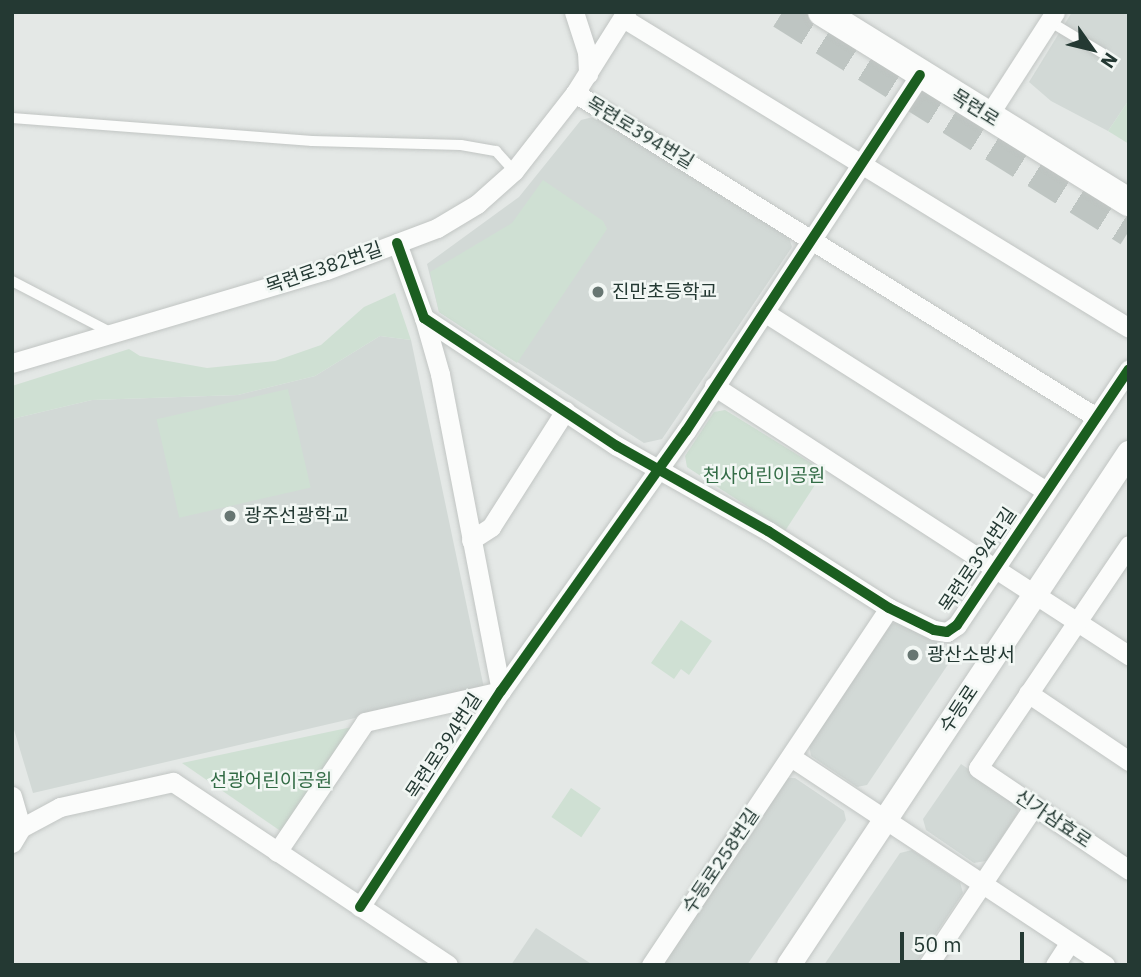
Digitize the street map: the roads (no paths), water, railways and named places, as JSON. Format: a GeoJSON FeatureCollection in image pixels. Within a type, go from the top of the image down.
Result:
{"type":"FeatureCollection","features":[{"type":"Feature","properties":{"kind":"main road","name":"목련로"},"geometry":{"type":"LineString","coordinates":[[824,13],[920,75],[1129,202]]}},
{"type":"Feature","properties":{"kind":"street"},"geometry":{"type":"LineString","coordinates":[[574,12],[587,52],[588,74]]}},
{"type":"Feature","properties":{"kind":"street"},"geometry":{"type":"LineString","coordinates":[[624,15],[860,164],[1129,328]]}},
{"type":"Feature","properties":{"kind":"street","name":"목련로382번길"},"geometry":{"type":"LineString","coordinates":[[12,363],[326,270],[438,228],[477,204],[514,171],[575,93],[624,15]]}},
{"type":"Feature","properties":{"kind":"street"},"geometry":{"type":"LineString","coordinates":[[988,116],[1047,15]]}},
{"type":"Feature","properties":{"kind":"street","name":"목련로394번길"},"geometry":{"type":"LineString","coordinates":[[360,907],[501,691],[658,469],[920,75]]}},
{"type":"Feature","properties":{"kind":"street","name":"목련로394번길"},"geometry":{"type":"LineString","coordinates":[[575,93],[814,238],[1096,417]]}},
{"type":"Feature","properties":{"kind":"street","name":"목련로394번길"},"geometry":{"type":"LineString","coordinates":[[397,243],[424,318],[440,374],[501,691]]}},
{"type":"Feature","properties":{"kind":"street"},"geometry":{"type":"LineString","coordinates":[[764,312],[1045,490]]}},
{"type":"Feature","properties":{"kind":"street","name":"목련로394번길"},"geometry":{"type":"LineString","coordinates":[[424,318],[565,411],[889,608],[947,632],[957,625],[1045,490],[1129,369]]}},
{"type":"Feature","properties":{"kind":"street","name":"목련로394번길"},"geometry":{"type":"LineString","coordinates":[[714,386],[1036,593]]}},
{"type":"Feature","properties":{"kind":"street"},"geometry":{"type":"LineString","coordinates":[[471,540],[491,527],[565,411]]}},
{"type":"Feature","properties":{"kind":"street","name":"수등로"},"geometry":{"type":"LineString","coordinates":[[789,965],[1129,453]]}},
{"type":"Feature","properties":{"kind":"street"},"geometry":{"type":"LineString","coordinates":[[1129,545],[1028,693],[1129,761]]}},
{"type":"Feature","properties":{"kind":"street"},"geometry":{"type":"LineString","coordinates":[[1036,593],[1129,655]]}},
{"type":"Feature","properties":{"kind":"street","name":"수등로258번길"},"geometry":{"type":"LineString","coordinates":[[651,965],[889,608]]}},
{"type":"Feature","properties":{"kind":"street"},"geometry":{"type":"LineString","coordinates":[[277,852],[365,723],[501,691]]}},
{"type":"Feature","properties":{"kind":"street","name":"신가삼효로"},"geometry":{"type":"LineString","coordinates":[[1028,693],[978,768],[1129,870]]}},
{"type":"Feature","properties":{"kind":"street"},"geometry":{"type":"LineString","coordinates":[[791,757],[1105,965]]}},
{"type":"Feature","properties":{"kind":"street"},"geometry":{"type":"LineString","coordinates":[[12,796],[17,836],[60,807],[173,782],[448,965]]}},
{"type":"Feature","properties":{"kind":"street"},"geometry":{"type":"LineString","coordinates":[[928,965],[1034,806]]}},
{"type":"Feature","properties":{"kind":"street"},"geometry":{"type":"LineString","coordinates":[[1055,965],[1070,942]]}},
{"type":"Feature","properties":{"kind":"lane"},"geometry":{"type":"LineString","coordinates":[[1047,15],[1102,53]]}},
{"type":"Feature","properties":{"kind":"lane"},"geometry":{"type":"LineString","coordinates":[[12,118],[312,142],[461,145],[496,151],[514,171]]}},
{"type":"Feature","properties":{"kind":"lane"},"geometry":{"type":"LineString","coordinates":[[12,281],[113,333]]}},
{"type":"Feature","properties":{"kind":"tunnel"},"geometry":{"type":"LineString","coordinates":[[782,12],[1129,230]]}},
{"type":"Feature","properties":{"kind":"place","name":"진만초등학교"},"geometry":{"type":"Point","coordinates":[598,292]}},
{"type":"Feature","properties":{"kind":"place","name":"광주선광학교"},"geometry":{"type":"Point","coordinates":[230,516]}},
{"type":"Feature","properties":{"kind":"place","name":"광산소방서"},"geometry":{"type":"Point","coordinates":[913,655]}},
{"type":"Feature","properties":{"kind":"park label","name":"천사어린이공원"},"geometry":{"type":"Point","coordinates":[764,476]}},
{"type":"Feature","properties":{"kind":"park label","name":"선광어린이공원"},"geometry":{"type":"Point","coordinates":[271,781]}}]}
